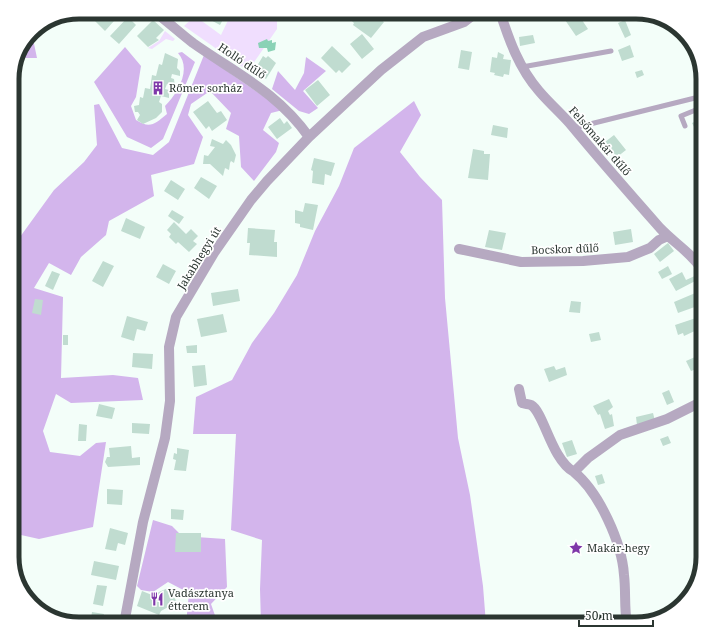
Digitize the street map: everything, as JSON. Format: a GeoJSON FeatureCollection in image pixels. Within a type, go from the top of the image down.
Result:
{"type":"FeatureCollection","features":[{"type":"Feature","properties":{"kind":"street","name":"Holló dűlő"},"geometry":{"type":"LineString","coordinates":[[164,19],[194,43],[270,94],[300,124],[309,137]]}},
{"type":"Feature","properties":{"kind":"street","name":"Jakabhegyi út"},"geometry":{"type":"LineString","coordinates":[[125,617],[144,522],[165,438],[170,401],[169,347],[176,317],[214,254],[251,200],[309,137],[381,70],[423,37],[464,22],[468,19]]}},
{"type":"Feature","properties":{"kind":"street","name":"Felsőmakár dűlő"},"geometry":{"type":"LineString","coordinates":[[502,19],[509,39],[522,66],[538,90],[574,128],[668,236],[687,251],[696,262]]}},
{"type":"Feature","properties":{"kind":"street","name":"Bocskor dűlő"},"geometry":{"type":"LineString","coordinates":[[459,249],[521,262],[583,261],[628,257],[650,248],[659,240],[668,236]]}},
{"type":"Feature","properties":{"kind":"street"},"geometry":{"type":"LineString","coordinates":[[519,389],[522,403],[532,406],[538,412],[558,456],[566,468],[574,472],[582,479],[613,530],[620,549],[624,575],[625,617]]}},
{"type":"Feature","properties":{"kind":"street"},"geometry":{"type":"LineString","coordinates":[[574,472],[588,458],[620,435],[667,419],[696,404]]}},
{"type":"Feature","properties":{"kind":"lane"},"geometry":{"type":"LineString","coordinates":[[522,66],[611,51]]}},
{"type":"Feature","properties":{"kind":"lane"},"geometry":{"type":"LineString","coordinates":[[574,128],[696,98]]}},
{"type":"Feature","properties":{"kind":"lane"},"geometry":{"type":"LineString","coordinates":[[685,126],[681,116],[696,110]]}},
{"type":"Feature","properties":{"kind":"shaded area"},"geometry":{"type":"Polygon","coordinates":[[[192,19],[199,19],[221,35],[229,19],[277,19],[277,29],[248,71],[184,26],[192,19]]]}},
{"type":"Feature","properties":{"kind":"shaded area"},"geometry":{"type":"Polygon","coordinates":[[[165,31],[175,39],[173,41],[166,39],[152,49],[148,48],[159,41],[165,31]]]}},
{"type":"Feature","properties":{"kind":"shaded area"},"geometry":{"type":"Polygon","coordinates":[[[267,39],[268,41],[272,40],[272,43],[276,42],[275,50],[268,52],[267,48],[259,48],[258,43],[267,39]]]}},
{"type":"Feature","properties":{"kind":"shaded area"},"geometry":{"type":"Polygon","coordinates":[[[33,41],[37,58],[23,58],[25,52],[33,41]]]}},
{"type":"Feature","properties":{"kind":"shaded area"},"geometry":{"type":"Polygon","coordinates":[[[125,47],[141,66],[136,97],[131,106],[136,120],[149,125],[156,123],[167,114],[165,106],[179,88],[182,81],[184,66],[178,53],[182,52],[195,62],[163,139],[151,148],[127,137],[94,82],[125,47]]]}},
{"type":"Feature","properties":{"kind":"shaded area"},"geometry":{"type":"Polygon","coordinates":[[[204,55],[283,110],[271,113],[263,130],[279,143],[276,152],[254,181],[241,167],[239,136],[226,129],[231,113],[210,91],[191,104],[188,115],[203,137],[194,164],[151,175],[154,196],[109,221],[106,235],[81,257],[71,275],[49,263],[34,288],[63,297],[61,378],[113,375],[138,378],[143,400],[71,403],[56,394],[43,431],[50,452],[80,456],[96,443],[106,442],[93,527],[39,539],[19,535],[19,238],[54,190],[84,162],[97,145],[94,105],[99,104],[122,148],[153,155],[169,142],[204,55]]]}},
{"type":"Feature","properties":{"kind":"shaded area"},"geometry":{"type":"Polygon","coordinates":[[[306,57],[326,71],[303,91],[318,108],[309,114],[299,111],[272,89],[278,71],[295,90],[304,73],[306,57]]]}},
{"type":"Feature","properties":{"kind":"shaded area"},"geometry":{"type":"Polygon","coordinates":[[[414,101],[421,115],[400,152],[420,177],[442,200],[445,298],[458,438],[470,495],[483,586],[485,617],[261,617],[260,589],[262,540],[231,530],[236,434],[193,434],[196,397],[232,380],[252,343],[274,313],[297,275],[315,231],[339,186],[354,148],[414,101]]]}},
{"type":"Feature","properties":{"kind":"shaded area"},"geometry":{"type":"Polygon","coordinates":[[[153,520],[172,526],[182,536],[225,539],[227,587],[211,604],[216,617],[187,617],[189,593],[168,582],[153,592],[141,590],[137,586],[153,520]]]}},
{"type":"Feature","properties":{"kind":"building"},"geometry":{"type":"Polygon","coordinates":[[[93,19],[112,19],[114,21],[105,31],[93,19]]]}},
{"type":"Feature","properties":{"kind":"building"},"geometry":{"type":"Polygon","coordinates":[[[126,19],[130,19],[136,25],[119,44],[110,36],[126,19]]]}},
{"type":"Feature","properties":{"kind":"building"},"geometry":{"type":"Polygon","coordinates":[[[209,19],[223,19],[220,25],[209,19]]]}},
{"type":"Feature","properties":{"kind":"building"},"geometry":{"type":"Polygon","coordinates":[[[350,19],[380,19],[384,22],[371,38],[353,25],[354,23],[350,19]]]}},
{"type":"Feature","properties":{"kind":"building"},"geometry":{"type":"Polygon","coordinates":[[[564,19],[583,19],[582,20],[588,29],[576,36],[564,19]]]}},
{"type":"Feature","properties":{"kind":"building"},"geometry":{"type":"Polygon","coordinates":[[[153,20],[164,30],[156,38],[159,40],[148,47],[137,36],[153,20]]]}},
{"type":"Feature","properties":{"kind":"building"},"geometry":{"type":"Polygon","coordinates":[[[625,20],[631,35],[625,38],[618,23],[625,20]]]}},
{"type":"Feature","properties":{"kind":"building"},"geometry":{"type":"Polygon","coordinates":[[[362,34],[374,49],[362,59],[350,44],[362,34]]]}},
{"type":"Feature","properties":{"kind":"building"},"geometry":{"type":"Polygon","coordinates":[[[533,35],[535,43],[520,46],[519,37],[533,35]]]}},
{"type":"Feature","properties":{"kind":"building"},"geometry":{"type":"Polygon","coordinates":[[[630,45],[634,57],[622,61],[618,50],[630,45]]]}},
{"type":"Feature","properties":{"kind":"building"},"geometry":{"type":"Polygon","coordinates":[[[332,46],[351,64],[342,73],[339,70],[336,73],[321,58],[332,46]]]}},
{"type":"Feature","properties":{"kind":"building"},"geometry":{"type":"Polygon","coordinates":[[[461,50],[472,52],[469,70],[458,68],[461,50]]]}},
{"type":"Feature","properties":{"kind":"building"},"geometry":{"type":"Polygon","coordinates":[[[498,52],[504,55],[503,59],[511,60],[509,75],[504,74],[503,77],[494,75],[495,73],[490,72],[492,57],[497,58],[498,52]]]}},
{"type":"Feature","properties":{"kind":"building","name":"Rőmer sorház"},"geometry":{"type":"Polygon","coordinates":[[[165,53],[178,59],[177,68],[180,71],[180,76],[172,74],[171,78],[174,79],[175,87],[167,84],[165,89],[169,90],[169,98],[161,96],[159,102],[162,104],[162,112],[156,118],[143,124],[137,120],[140,115],[138,112],[135,112],[134,106],[139,105],[140,97],[143,98],[145,88],[150,89],[152,75],[156,76],[159,64],[162,65],[165,53]]]}},
{"type":"Feature","properties":{"kind":"building"},"geometry":{"type":"Polygon","coordinates":[[[263,56],[266,58],[268,56],[276,63],[266,79],[254,71],[263,56]]]}},
{"type":"Feature","properties":{"kind":"building"},"geometry":{"type":"Polygon","coordinates":[[[642,70],[644,75],[637,78],[635,72],[642,70]]]}},
{"type":"Feature","properties":{"kind":"building"},"geometry":{"type":"Polygon","coordinates":[[[318,80],[330,95],[317,106],[305,90],[318,80]]]}},
{"type":"Feature","properties":{"kind":"building"},"geometry":{"type":"Polygon","coordinates":[[[208,101],[217,113],[221,111],[227,120],[212,131],[209,126],[206,129],[193,112],[208,101]]]}},
{"type":"Feature","properties":{"kind":"building"},"geometry":{"type":"Polygon","coordinates":[[[280,118],[284,124],[287,121],[292,128],[277,139],[268,127],[280,118]]]}},
{"type":"Feature","properties":{"kind":"building"},"geometry":{"type":"Polygon","coordinates":[[[696,121],[696,131],[692,123],[696,121]]]}},
{"type":"Feature","properties":{"kind":"building"},"geometry":{"type":"Polygon","coordinates":[[[493,125],[508,128],[507,138],[491,135],[493,125]]]}},
{"type":"Feature","properties":{"kind":"building"},"geometry":{"type":"Polygon","coordinates":[[[614,135],[626,150],[617,157],[605,142],[614,135]]]}},
{"type":"Feature","properties":{"kind":"building"},"geometry":{"type":"Polygon","coordinates":[[[212,139],[223,144],[226,140],[231,145],[236,155],[234,163],[231,161],[230,163],[229,170],[225,168],[223,176],[210,164],[203,164],[204,155],[208,156],[215,147],[210,146],[212,139]]]}},
{"type":"Feature","properties":{"kind":"building"},"geometry":{"type":"Polygon","coordinates":[[[473,149],[484,151],[484,154],[490,154],[488,180],[468,178],[473,149]]]}},
{"type":"Feature","properties":{"kind":"building"},"geometry":{"type":"Polygon","coordinates":[[[314,158],[335,163],[331,176],[325,174],[324,185],[312,183],[313,171],[311,170],[314,158]]]}},
{"type":"Feature","properties":{"kind":"building"},"geometry":{"type":"Polygon","coordinates":[[[201,177],[217,186],[209,199],[194,188],[201,177]]]}},
{"type":"Feature","properties":{"kind":"building"},"geometry":{"type":"Polygon","coordinates":[[[171,180],[185,189],[178,200],[164,191],[171,180]]]}},
{"type":"Feature","properties":{"kind":"building"},"geometry":{"type":"Polygon","coordinates":[[[305,203],[318,205],[313,230],[300,227],[300,224],[295,223],[295,210],[303,212],[305,203]]]}},
{"type":"Feature","properties":{"kind":"building"},"geometry":{"type":"Polygon","coordinates":[[[172,210],[184,217],[179,224],[168,216],[172,210]]]}},
{"type":"Feature","properties":{"kind":"building"},"geometry":{"type":"Polygon","coordinates":[[[126,218],[145,227],[140,239],[121,231],[126,218]]]}},
{"type":"Feature","properties":{"kind":"building"},"geometry":{"type":"Polygon","coordinates":[[[174,222],[186,234],[191,229],[198,236],[193,241],[197,244],[189,252],[178,242],[176,244],[169,237],[171,234],[167,230],[174,222]]]}},
{"type":"Feature","properties":{"kind":"building"},"geometry":{"type":"Polygon","coordinates":[[[248,228],[275,230],[274,242],[277,242],[277,257],[249,255],[250,243],[247,243],[248,228]]]}},
{"type":"Feature","properties":{"kind":"building"},"geometry":{"type":"Polygon","coordinates":[[[631,229],[633,242],[615,245],[613,232],[631,229]]]}},
{"type":"Feature","properties":{"kind":"building"},"geometry":{"type":"Polygon","coordinates":[[[489,230],[506,233],[502,250],[485,247],[489,230]]]}},
{"type":"Feature","properties":{"kind":"building"},"geometry":{"type":"Polygon","coordinates":[[[668,243],[674,251],[660,262],[654,254],[668,243]]]}},
{"type":"Feature","properties":{"kind":"building"},"geometry":{"type":"Polygon","coordinates":[[[103,261],[114,266],[103,287],[92,281],[103,261]]]}},
{"type":"Feature","properties":{"kind":"building"},"geometry":{"type":"Polygon","coordinates":[[[163,264],[176,271],[169,284],[156,277],[163,264]]]}},
{"type":"Feature","properties":{"kind":"building"},"geometry":{"type":"Polygon","coordinates":[[[668,266],[672,274],[662,279],[658,272],[668,266]]]}},
{"type":"Feature","properties":{"kind":"building"},"geometry":{"type":"Polygon","coordinates":[[[52,271],[60,274],[53,290],[45,286],[52,271]]]}},
{"type":"Feature","properties":{"kind":"building"},"geometry":{"type":"Polygon","coordinates":[[[682,272],[686,280],[696,275],[696,281],[676,291],[669,279],[682,272]]]}},
{"type":"Feature","properties":{"kind":"building"},"geometry":{"type":"Polygon","coordinates":[[[238,289],[240,301],[213,306],[211,293],[238,289]]]}},
{"type":"Feature","properties":{"kind":"building"},"geometry":{"type":"Polygon","coordinates":[[[696,293],[696,307],[678,313],[674,302],[696,293]]]}},
{"type":"Feature","properties":{"kind":"building"},"geometry":{"type":"Polygon","coordinates":[[[35,299],[43,300],[41,315],[32,313],[35,299]]]}},
{"type":"Feature","properties":{"kind":"building"},"geometry":{"type":"Polygon","coordinates":[[[571,301],[581,302],[580,313],[569,312],[571,301]]]}},
{"type":"Feature","properties":{"kind":"building"},"geometry":{"type":"Polygon","coordinates":[[[223,314],[227,332],[201,337],[197,319],[223,314]]]}},
{"type":"Feature","properties":{"kind":"building"},"geometry":{"type":"Polygon","coordinates":[[[127,316],[148,322],[145,331],[137,329],[134,341],[121,337],[127,316]]]}},
{"type":"Feature","properties":{"kind":"building"},"geometry":{"type":"Polygon","coordinates":[[[696,318],[696,330],[684,336],[683,333],[678,335],[675,325],[696,318]]]}},
{"type":"Feature","properties":{"kind":"building"},"geometry":{"type":"Polygon","coordinates":[[[599,332],[601,340],[591,342],[589,334],[599,332]]]}},
{"type":"Feature","properties":{"kind":"building"},"geometry":{"type":"Polygon","coordinates":[[[63,335],[68,335],[68,345],[63,345],[63,335]]]}},
{"type":"Feature","properties":{"kind":"building"},"geometry":{"type":"Polygon","coordinates":[[[197,345],[197,353],[187,353],[186,346],[197,345]]]}},
{"type":"Feature","properties":{"kind":"building"},"geometry":{"type":"Polygon","coordinates":[[[133,353],[153,354],[152,369],[132,367],[133,353]]]}},
{"type":"Feature","properties":{"kind":"building"},"geometry":{"type":"Polygon","coordinates":[[[695,357],[696,369],[691,371],[686,361],[695,357]]]}},
{"type":"Feature","properties":{"kind":"building"},"geometry":{"type":"Polygon","coordinates":[[[205,365],[207,385],[194,387],[192,366],[205,365]]]}},
{"type":"Feature","properties":{"kind":"building"},"geometry":{"type":"Polygon","coordinates":[[[554,366],[556,370],[565,367],[567,375],[549,382],[544,369],[554,366]]]}},
{"type":"Feature","properties":{"kind":"building"},"geometry":{"type":"Polygon","coordinates":[[[669,390],[674,402],[667,405],[662,393],[669,390]]]}},
{"type":"Feature","properties":{"kind":"building"},"geometry":{"type":"Polygon","coordinates":[[[609,399],[613,407],[608,411],[610,415],[612,414],[614,426],[605,429],[600,414],[598,415],[593,406],[609,399]]]}},
{"type":"Feature","properties":{"kind":"building"},"geometry":{"type":"Polygon","coordinates":[[[99,404],[115,408],[112,419],[96,416],[99,404]]]}},
{"type":"Feature","properties":{"kind":"building"},"geometry":{"type":"Polygon","coordinates":[[[653,413],[655,421],[637,425],[636,417],[653,413]]]}},
{"type":"Feature","properties":{"kind":"building"},"geometry":{"type":"Polygon","coordinates":[[[132,423],[150,424],[149,434],[132,433],[132,423]]]}},
{"type":"Feature","properties":{"kind":"building"},"geometry":{"type":"Polygon","coordinates":[[[79,424],[87,425],[86,441],[78,441],[79,424]]]}},
{"type":"Feature","properties":{"kind":"building"},"geometry":{"type":"Polygon","coordinates":[[[668,436],[671,443],[663,446],[660,439],[668,436]]]}},
{"type":"Feature","properties":{"kind":"building"},"geometry":{"type":"Polygon","coordinates":[[[572,440],[577,454],[567,457],[562,443],[572,440]]]}},
{"type":"Feature","properties":{"kind":"building"},"geometry":{"type":"Polygon","coordinates":[[[131,446],[132,458],[140,457],[140,465],[108,467],[105,462],[107,457],[110,457],[109,448],[131,446]]]}},
{"type":"Feature","properties":{"kind":"building"},"geometry":{"type":"Polygon","coordinates":[[[177,448],[189,450],[186,471],[174,470],[176,460],[173,459],[174,453],[177,454],[177,448]]]}},
{"type":"Feature","properties":{"kind":"building"},"geometry":{"type":"Polygon","coordinates":[[[602,474],[605,483],[598,485],[595,476],[602,474]]]}},
{"type":"Feature","properties":{"kind":"building"},"geometry":{"type":"Polygon","coordinates":[[[107,489],[123,490],[122,505],[107,504],[107,489]]]}},
{"type":"Feature","properties":{"kind":"building"},"geometry":{"type":"Polygon","coordinates":[[[171,509],[184,510],[183,520],[171,519],[171,509]]]}},
{"type":"Feature","properties":{"kind":"building"},"geometry":{"type":"Polygon","coordinates":[[[110,528],[128,533],[125,545],[118,543],[116,551],[105,549],[110,528]]]}},
{"type":"Feature","properties":{"kind":"building"},"geometry":{"type":"Polygon","coordinates":[[[176,533],[201,533],[201,552],[175,552],[176,533]]]}},
{"type":"Feature","properties":{"kind":"building"},"geometry":{"type":"Polygon","coordinates":[[[94,561],[119,566],[116,580],[91,575],[94,561]]]}},
{"type":"Feature","properties":{"kind":"building"},"geometry":{"type":"Polygon","coordinates":[[[97,585],[107,586],[103,606],[93,604],[97,585]]]}},
{"type":"Feature","properties":{"kind":"building","name":"Vadásztanya étterem"},"geometry":{"type":"Polygon","coordinates":[[[168,588],[177,602],[161,611],[159,615],[137,606],[142,591],[152,595],[168,588]]]}},
{"type":"Feature","properties":{"kind":"building"},"geometry":{"type":"Polygon","coordinates":[[[92,612],[104,614],[103,617],[91,617],[92,612]]]}},
{"type":"Feature","properties":{"kind":"place","name":"Rőmer sorház"},"geometry":{"type":"Point","coordinates":[158,88]}},
{"type":"Feature","properties":{"kind":"place","name":"Makár-hegy"},"geometry":{"type":"Point","coordinates":[576,548]}},
{"type":"Feature","properties":{"kind":"place","name":"Vadásztanya étterem"},"geometry":{"type":"Point","coordinates":[157,599]}}]}
